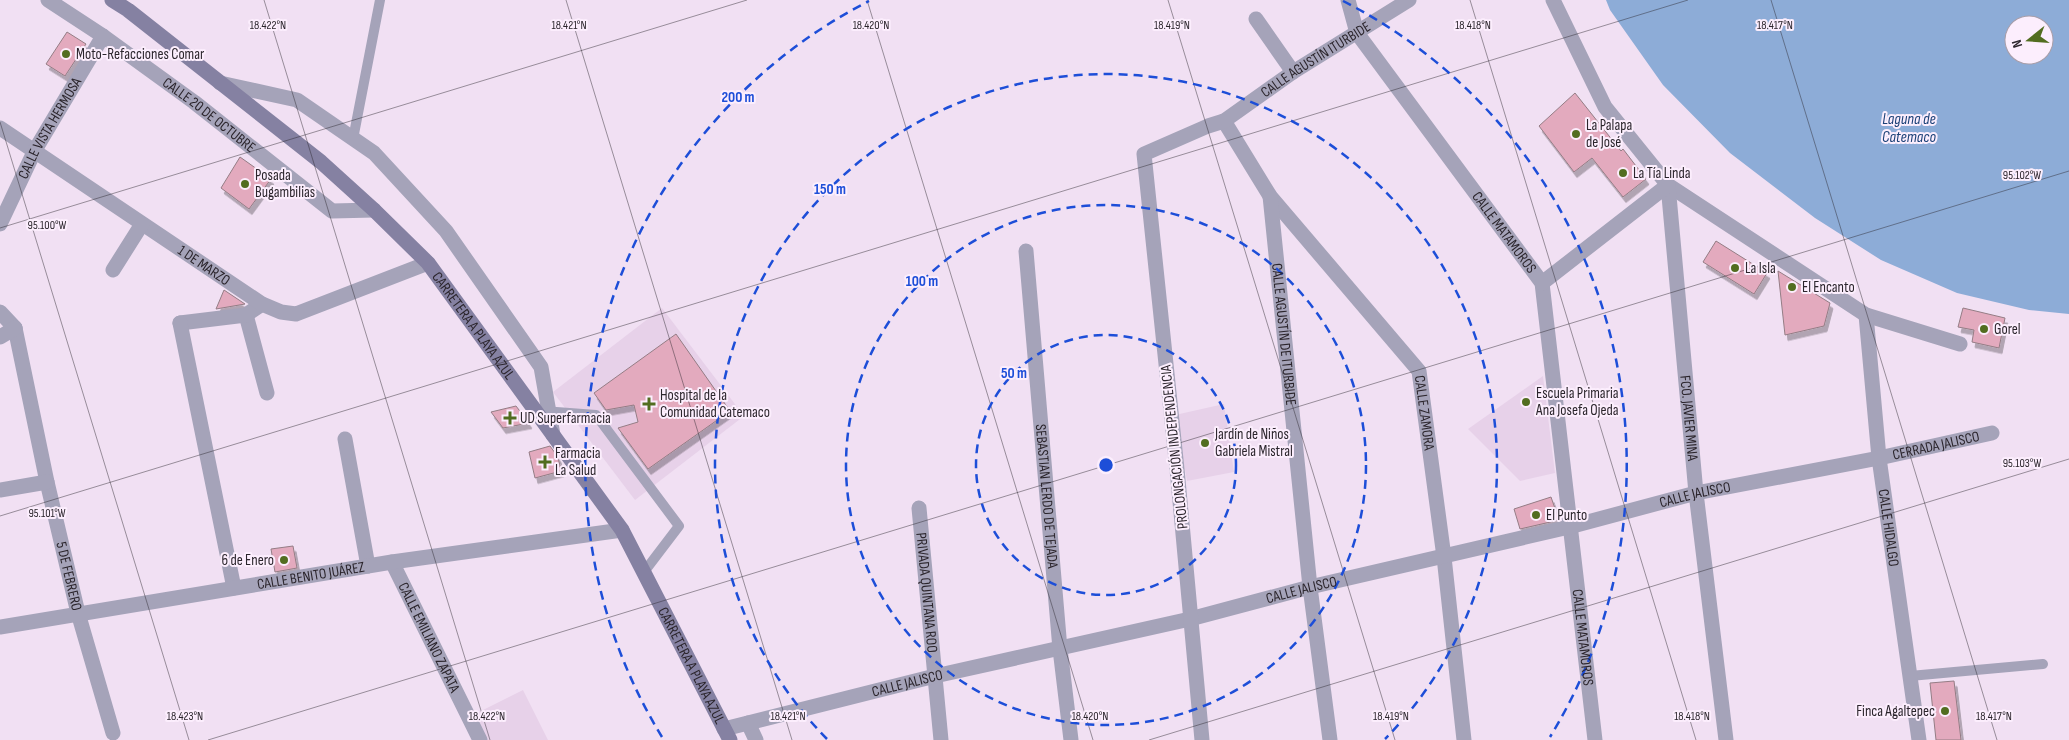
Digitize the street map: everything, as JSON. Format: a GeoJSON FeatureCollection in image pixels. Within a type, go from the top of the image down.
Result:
{"type":"FeatureCollection","features":[{"type":"Feature","properties":{"kind":"main road","name":"CARRETERA A PLAYA AZUL"},"geometry":{"type":"LineString","coordinates":[[112,0],[128,10],[321,162],[428,263],[542,411],[553,435],[622,530],[727,734]]}},
{"type":"Feature","properties":{"kind":"street","name":"CALLE 20 DE OCTUBRE"},"geometry":{"type":"LineString","coordinates":[[48,0],[103,36],[194,102],[332,211],[374,210]]}},
{"type":"Feature","properties":{"kind":"street","name":"CALLE MATAMOROS"},"geometry":{"type":"LineString","coordinates":[[1348,0],[1357,33],[1542,283],[1595,740]]}},
{"type":"Feature","properties":{"kind":"street","name":"CALLE AGUSTÍN ITURBIDE"},"geometry":{"type":"LineString","coordinates":[[1144,154],[1224,121],[1293,72],[1409,0]]}},
{"type":"Feature","properties":{"kind":"street"},"geometry":{"type":"LineString","coordinates":[[1553,0],[1605,107],[1668,185],[1866,315],[1960,344]]}},
{"type":"Feature","properties":{"kind":"street"},"geometry":{"type":"LineString","coordinates":[[1256,19],[1293,72]]}},
{"type":"Feature","properties":{"kind":"street","name":"CALLE VISTA HERMOSA"},"geometry":{"type":"LineString","coordinates":[[0,224],[35,150],[103,36]]}},
{"type":"Feature","properties":{"kind":"street"},"geometry":{"type":"LineString","coordinates":[[220,83],[297,100],[374,153],[446,231],[540,366],[542,411]]}},
{"type":"Feature","properties":{"kind":"street","name":"CALLE ZAMORA"},"geometry":{"type":"LineString","coordinates":[[1224,121],[1270,196],[1419,371],[1444,557],[1464,740]]}},
{"type":"Feature","properties":{"kind":"street","name":"1 DE MARZO"},"geometry":{"type":"LineString","coordinates":[[0,128],[262,304],[280,312],[296,314],[428,263]]}},
{"type":"Feature","properties":{"kind":"street","name":"PROLONGACIÓN INDEPENDENCIA"},"geometry":{"type":"LineString","coordinates":[[1144,154],[1177,470],[1202,740]]}},
{"type":"Feature","properties":{"kind":"street"},"geometry":{"type":"LineString","coordinates":[[1542,283],[1668,185]]}},
{"type":"Feature","properties":{"kind":"street","name":"FCO. JAVIER MINA"},"geometry":{"type":"LineString","coordinates":[[1668,185],[1696,493],[1726,740]]}},
{"type":"Feature","properties":{"kind":"street","name":"CALLE AGUSTÍN DE ITURBIDE"},"geometry":{"type":"LineString","coordinates":[[1270,196],[1310,587],[1330,740]]}},
{"type":"Feature","properties":{"kind":"street"},"geometry":{"type":"LineString","coordinates":[[113,270],[142,224]]}},
{"type":"Feature","properties":{"kind":"street","name":"SEBASTIAN LERDO DE TEJADA"},"geometry":{"type":"LineString","coordinates":[[1026,251],[1060,649],[1070,740]]}},
{"type":"Feature","properties":{"kind":"street"},"geometry":{"type":"LineString","coordinates":[[234,588],[180,324],[246,316],[262,304]]}},
{"type":"Feature","properties":{"kind":"street"},"geometry":{"type":"LineString","coordinates":[[0,312],[15,328],[0,337]]}},
{"type":"Feature","properties":{"kind":"street","name":"CALLE HIDALGO"},"geometry":{"type":"LineString","coordinates":[[1866,315],[1879,458],[1920,740]]}},
{"type":"Feature","properties":{"kind":"street"},"geometry":{"type":"LineString","coordinates":[[246,316],[267,393]]}},
{"type":"Feature","properties":{"kind":"street","name":"5 DE FEBRERO"},"geometry":{"type":"LineString","coordinates":[[15,328],[47,482],[78,613],[113,733]]}},
{"type":"Feature","properties":{"kind":"street","name":"CERRADA JALISCO"},"geometry":{"type":"LineString","coordinates":[[1879,458],[1992,432]]}},
{"type":"Feature","properties":{"kind":"street"},"geometry":{"type":"LineString","coordinates":[[345,440],[368,566]]}},
{"type":"Feature","properties":{"kind":"street","name":"CALLE JALISCO"},"geometry":{"type":"LineString","coordinates":[[727,734],[748,723],[936,676],[1190,620],[1310,587],[1569,527],[1696,493],[1879,458]]}},
{"type":"Feature","properties":{"kind":"street"},"geometry":{"type":"LineString","coordinates":[[0,490],[47,482]]}},
{"type":"Feature","properties":{"kind":"street","name":"PRIVADA QUINTANA ROO"},"geometry":{"type":"LineString","coordinates":[[919,508],[941,740]]}},
{"type":"Feature","properties":{"kind":"street","name":"CALLE BENITO JUÁREZ"},"geometry":{"type":"LineString","coordinates":[[0,628],[78,613],[392,562],[622,530]]}},
{"type":"Feature","properties":{"kind":"street","name":"CALLE EMILIANO ZAPATA"},"geometry":{"type":"LineString","coordinates":[[392,562],[480,740]]}},
{"type":"Feature","properties":{"kind":"street"},"geometry":{"type":"LineString","coordinates":[[748,723],[756,740]]}},
{"type":"Feature","properties":{"kind":"lane"},"geometry":{"type":"LineString","coordinates":[[353,139],[380,0]]}},
{"type":"Feature","properties":{"kind":"lane"},"geometry":{"type":"LineString","coordinates":[[542,411],[596,415],[679,526],[644,572]]}},
{"type":"Feature","properties":{"kind":"lane"},"geometry":{"type":"LineString","coordinates":[[1910,676],[2043,664]]}},
{"type":"Feature","properties":{"kind":"shaded area","name":"Hospital de la Comunidad Catemaco"},"geometry":{"type":"Polygon","coordinates":[[[662,308],[744,416],[635,500],[553,392],[662,308]]]}},
{"type":"Feature","properties":{"kind":"shaded area","name":"Escuela Primaria Ana Josefa Ojeda"},"geometry":{"type":"Polygon","coordinates":[[[1543,376],[1555,473],[1520,481],[1468,429],[1543,376]]]}},
{"type":"Feature","properties":{"kind":"shaded area","name":"Jardín de Niños Gabriela Mistral"},"geometry":{"type":"Polygon","coordinates":[[[1224,404],[1234,472],[1187,481],[1175,415],[1224,404]]]}},
{"type":"Feature","properties":{"kind":"shaded area"},"geometry":{"type":"Polygon","coordinates":[[[523,690],[548,740],[486,740],[473,715],[523,690]]]}},
{"type":"Feature","properties":{"kind":"water","name":"Laguna de Catemaco"},"geometry":{"type":"Polygon","coordinates":[[[1606,0],[2069,0],[2069,314],[2029,310],[1957,293],[1881,260],[1815,218],[1730,153],[1663,85],[1610,10],[1606,0]]]}},
{"type":"Feature","properties":{"kind":"building","name":"Moto-Refacciones Comar"},"geometry":{"type":"Polygon","coordinates":[[[67,32],[86,44],[65,76],[46,64],[67,32]]]}},
{"type":"Feature","properties":{"kind":"building","name":"La Palapa de José"},"geometry":{"type":"Polygon","coordinates":[[[1575,93],[1646,179],[1623,197],[1592,158],[1574,172],[1539,126],[1575,93]]]}},
{"type":"Feature","properties":{"kind":"building","name":"Posada Bugambilias"},"geometry":{"type":"Polygon","coordinates":[[[240,157],[271,179],[249,209],[221,188],[240,157]]]}},
{"type":"Feature","properties":{"kind":"building","name":"La Isla"},"geometry":{"type":"Polygon","coordinates":[[[1716,241],[1767,273],[1754,294],[1703,262],[1716,241]]]}},
{"type":"Feature","properties":{"kind":"building","name":"El Encanto"},"geometry":{"type":"Polygon","coordinates":[[[1778,271],[1830,303],[1824,326],[1785,335],[1778,271]]]}},
{"type":"Feature","properties":{"kind":"building"},"geometry":{"type":"Polygon","coordinates":[[[224,290],[245,304],[216,309],[224,290]]]}},
{"type":"Feature","properties":{"kind":"building","name":"Gorel"},"geometry":{"type":"Polygon","coordinates":[[[1963,308],[2005,318],[1999,348],[1972,342],[1974,330],[1958,327],[1963,308]]]}},
{"type":"Feature","properties":{"kind":"building"},"geometry":{"type":"Polygon","coordinates":[[[676,334],[730,411],[648,469],[618,428],[638,422],[634,405],[606,410],[594,393],[676,334]]]}},
{"type":"Feature","properties":{"kind":"building","name":"UD Superfarmacia"},"geometry":{"type":"Polygon","coordinates":[[[516,406],[529,423],[503,428],[491,412],[516,406]]]}},
{"type":"Feature","properties":{"kind":"building","name":"Farmacia La Salud"},"geometry":{"type":"Polygon","coordinates":[[[550,446],[558,457],[561,471],[535,478],[529,452],[550,446]]]}},
{"type":"Feature","properties":{"kind":"building","name":"El Punto"},"geometry":{"type":"Polygon","coordinates":[[[1551,497],[1559,520],[1520,529],[1514,509],[1551,497]]]}},
{"type":"Feature","properties":{"kind":"building","name":"6 de Enero"},"geometry":{"type":"Polygon","coordinates":[[[293,546],[297,568],[275,572],[271,549],[293,546]]]}},
{"type":"Feature","properties":{"kind":"building","name":"Finca Agaltepec"},"geometry":{"type":"Polygon","coordinates":[[[1954,681],[1961,740],[1936,740],[1930,683],[1954,681]]]}},
{"type":"Feature","properties":{"kind":"place","name":"Moto-Refacciones Comar"},"geometry":{"type":"Point","coordinates":[66,54]}},
{"type":"Feature","properties":{"kind":"place","name":"La Palapa de José"},"geometry":{"type":"Point","coordinates":[1576,134]}},
{"type":"Feature","properties":{"kind":"place","name":"La Tía Linda"},"geometry":{"type":"Point","coordinates":[1623,173]}},
{"type":"Feature","properties":{"kind":"place","name":"Posada Bugambilias"},"geometry":{"type":"Point","coordinates":[245,184]}},
{"type":"Feature","properties":{"kind":"place","name":"La Isla"},"geometry":{"type":"Point","coordinates":[1735,268]}},
{"type":"Feature","properties":{"kind":"place","name":"El Encanto"},"geometry":{"type":"Point","coordinates":[1792,287]}},
{"type":"Feature","properties":{"kind":"place","name":"Gorel"},"geometry":{"type":"Point","coordinates":[1984,329]}},
{"type":"Feature","properties":{"kind":"place","name":"Escuela Primaria Ana Josefa Ojeda"},"geometry":{"type":"Point","coordinates":[1526,402]}},
{"type":"Feature","properties":{"kind":"place","name":"Hospital de la Comunidad Catemaco"},"geometry":{"type":"Point","coordinates":[649,404]}},
{"type":"Feature","properties":{"kind":"place","name":"UD Superfarmacia"},"geometry":{"type":"Point","coordinates":[510,418]}},
{"type":"Feature","properties":{"kind":"place","name":"Jardín de Niños Gabriela Mistral"},"geometry":{"type":"Point","coordinates":[1205,443]}},
{"type":"Feature","properties":{"kind":"place","name":"Farmacia La Salud"},"geometry":{"type":"Point","coordinates":[545,462]}},
{"type":"Feature","properties":{"kind":"place","name":"El Punto"},"geometry":{"type":"Point","coordinates":[1536,515]}},
{"type":"Feature","properties":{"kind":"place","name":"6 de Enero"},"geometry":{"type":"Point","coordinates":[284,560]}},
{"type":"Feature","properties":{"kind":"place","name":"Finca Agaltepec"},"geometry":{"type":"Point","coordinates":[1945,711]}}]}
